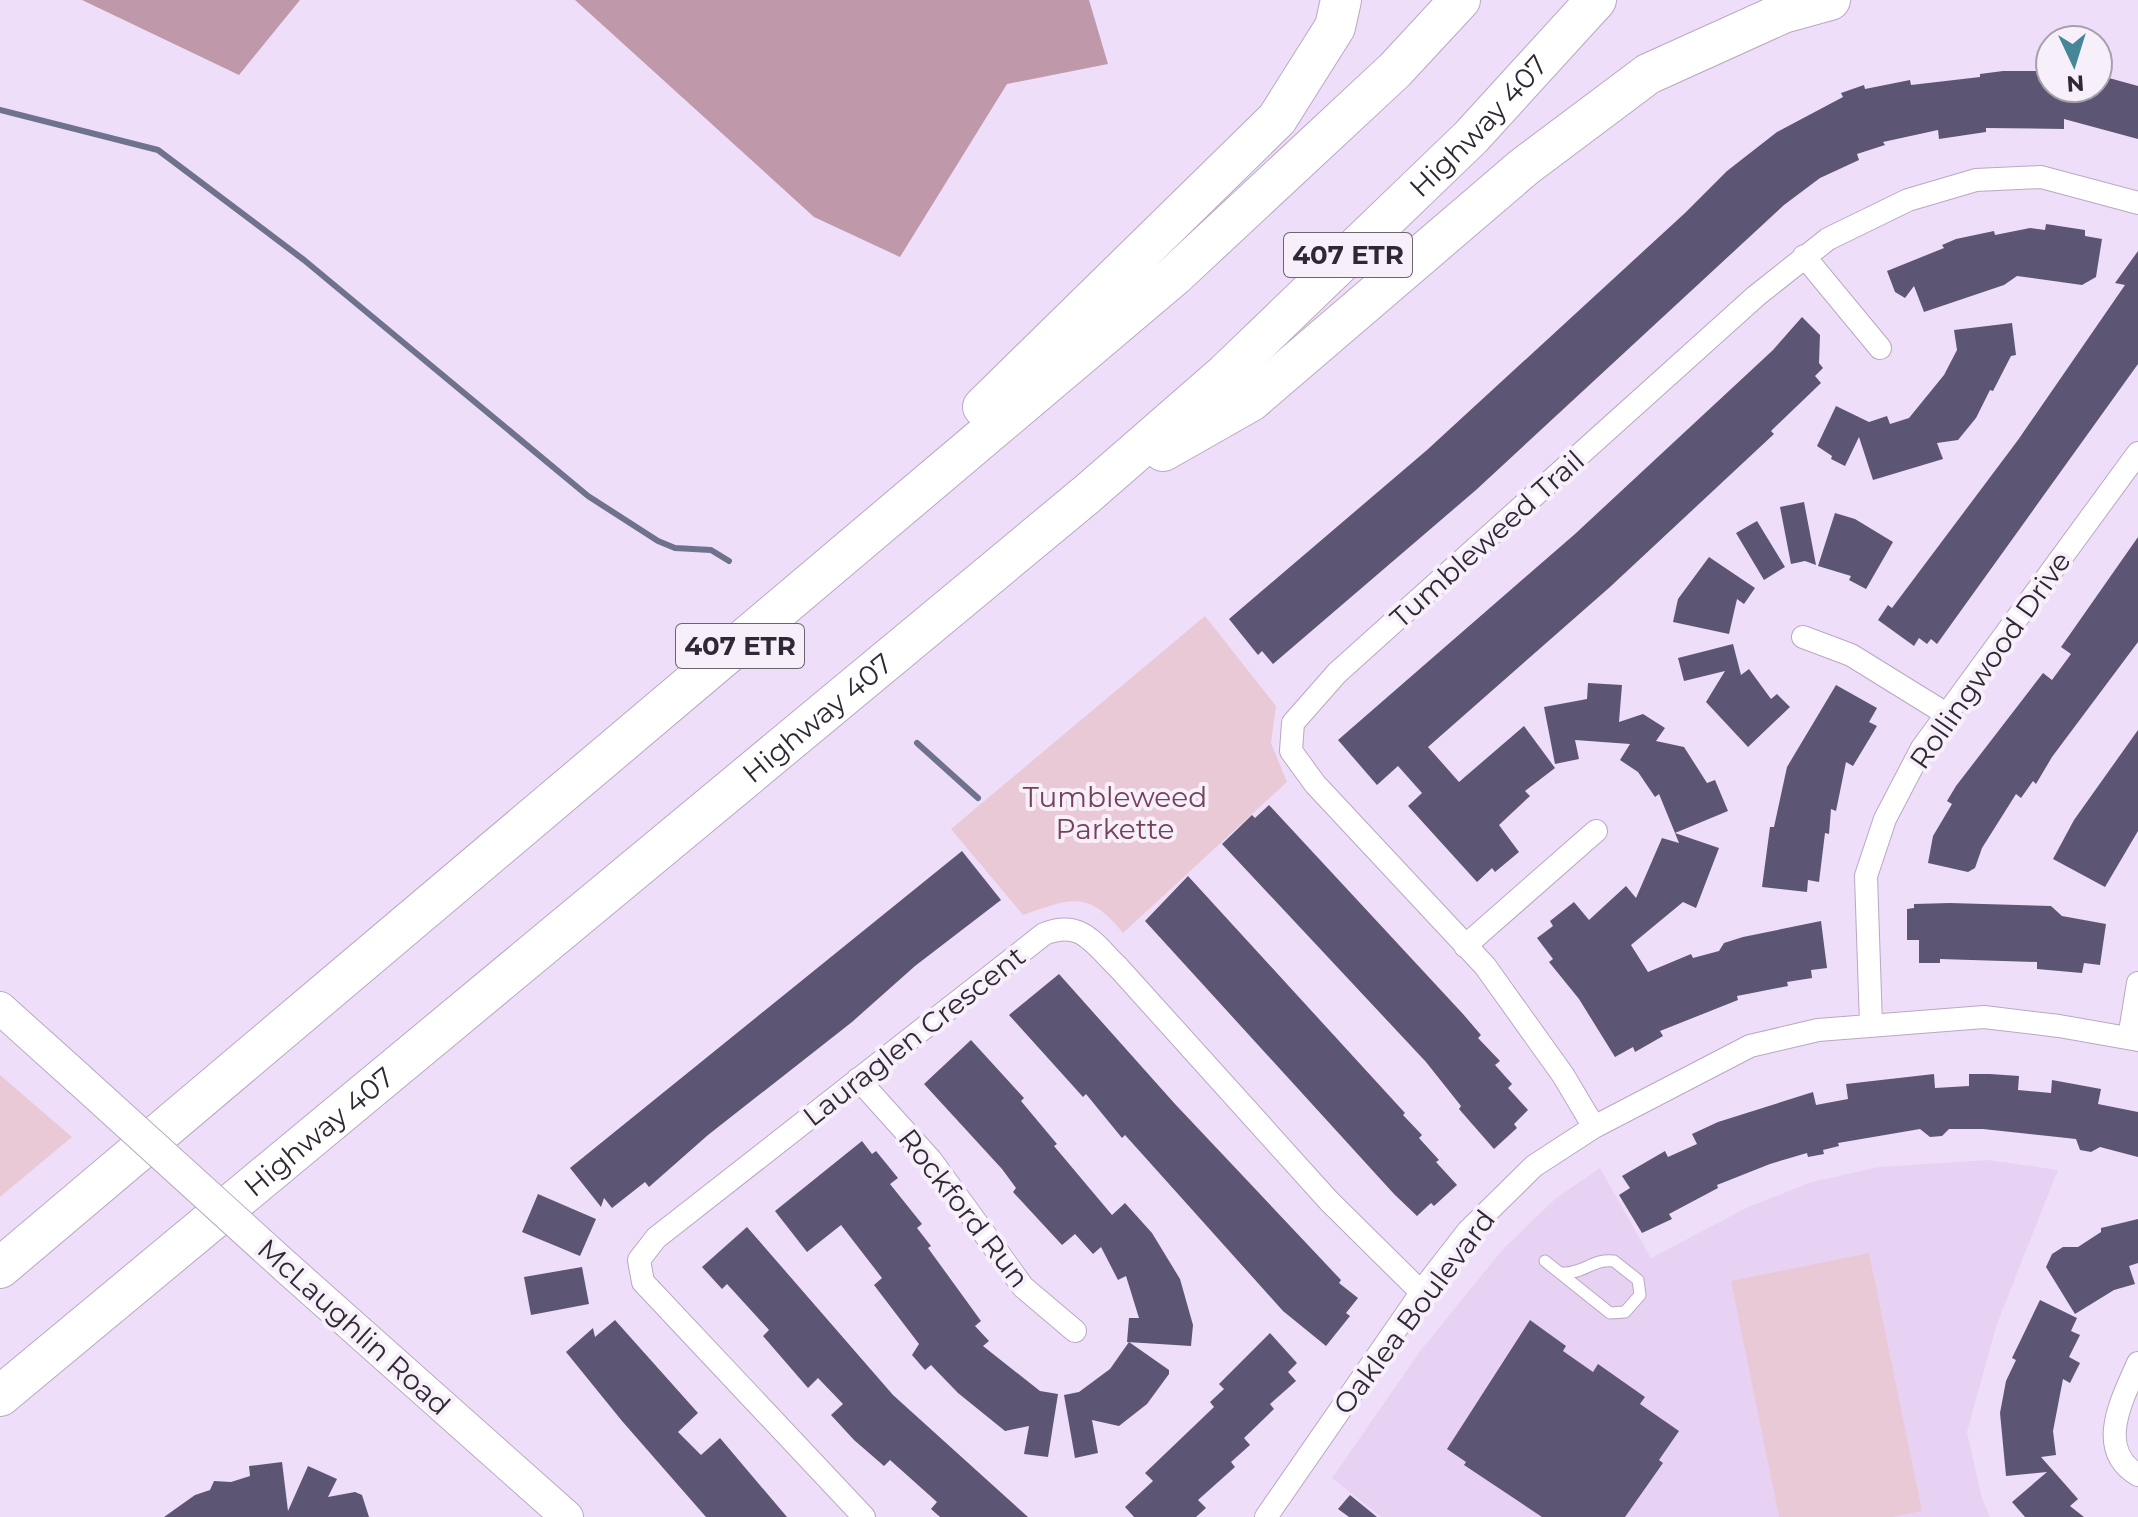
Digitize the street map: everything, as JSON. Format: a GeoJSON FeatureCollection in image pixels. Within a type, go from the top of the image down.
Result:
{"type":"FeatureCollection","features":[{"type":"Feature","properties":{"kind":"highway"},"geometry":{"type":"LineString","coordinates":[[879,529],[932,458],[1277,119],[1335,27],[1341,0]]}},
{"type":"Feature","properties":{"kind":"highway","name":"407 ETR"},"geometry":{"type":"LineString","coordinates":[[0,1268],[879,529],[1174,276],[1395,70],[1460,0]]}},
{"type":"Feature","properties":{"kind":"highway","name":"Highway 407"},"geometry":{"type":"LineString","coordinates":[[0,1396],[1086,495],[1226,373],[1471,137],[1596,0]]}},
{"type":"Feature","properties":{"kind":"highway"},"geometry":{"type":"LineString","coordinates":[[1086,495],[1251,401],[1524,167],[1648,74],[1783,13],[1830,0]]}},
{"type":"Feature","properties":{"kind":"street","name":"Tumbleweed Trail"},"geometry":{"type":"LineString","coordinates":[[1594,1127],[1563,1075],[1485,966],[1315,784],[1291,751],[1293,723],[1337,673],[1804,256],[1828,239],[1908,200],[1976,180],[2041,177],[2138,203]]}},
{"type":"Feature","properties":{"kind":"street"},"geometry":{"type":"LineString","coordinates":[[1804,256],[1880,348]]}},
{"type":"Feature","properties":{"kind":"street","name":"Rollingwood Drive"},"geometry":{"type":"LineString","coordinates":[[1871,1024],[1866,876],[1885,819],[1922,748],[2138,453]]}},
{"type":"Feature","properties":{"kind":"street"},"geometry":{"type":"LineString","coordinates":[[1803,637],[1851,655],[1948,715]]}},
{"type":"Feature","properties":{"kind":"street"},"geometry":{"type":"LineString","coordinates":[[1465,946],[1596,831]]}},
{"type":"Feature","properties":{"kind":"street","name":"Lauraglen Crescent"},"geometry":{"type":"LineString","coordinates":[[864,1517],[643,1282],[639,1260],[656,1238],[1044,934],[1063,927],[1082,932],[1118,967],[1329,1201],[1422,1293]]}},
{"type":"Feature","properties":{"kind":"street"},"geometry":{"type":"LineString","coordinates":[[2134,1039],[2138,983]]}},
{"type":"Feature","properties":{"kind":"street","name":"McLaughlin Road"},"geometry":{"type":"LineString","coordinates":[[0,1008],[567,1517]]}},
{"type":"Feature","properties":{"kind":"street","name":"Oaklea Boulevard"},"geometry":{"type":"LineString","coordinates":[[1266,1517],[1422,1293],[1489,1208],[1534,1166],[1594,1127],[1750,1046],[1818,1030],[1984,1017],[2134,1039]]}},
{"type":"Feature","properties":{"kind":"street","name":"Rockford Run"},"geometry":{"type":"LineString","coordinates":[[858,1079],[931,1160],[1023,1287],[1075,1331]]}},
{"type":"Feature","properties":{"kind":"street"},"geometry":{"type":"LineString","coordinates":[[2138,1363],[2118,1408],[2113,1434],[2121,1458],[2138,1475]]}},
{"type":"Feature","properties":{"kind":"lane"},"geometry":{"type":"LineString","coordinates":[[1545,1261],[1563,1273],[1581,1293],[1610,1313],[1625,1312],[1640,1295],[1638,1280],[1614,1261],[1598,1262],[1586,1271],[1563,1273]]}},
{"type":"Feature","properties":{"kind":"shaded area"},"geometry":{"type":"Polygon","coordinates":[[[82,0],[300,0],[239,75],[82,0]]]}},
{"type":"Feature","properties":{"kind":"shaded area"},"geometry":{"type":"Polygon","coordinates":[[[575,0],[1089,0],[1108,64],[1007,84],[900,257],[814,217],[575,0]]]}},
{"type":"Feature","properties":{"kind":"shaded area"},"geometry":{"type":"Polygon","coordinates":[[[1988,1160],[2058,1170],[1997,1324],[1967,1432],[1982,1498],[1990,1517],[1381,1517],[1332,1478],[1421,1350],[1503,1249],[1555,1199],[1600,1168],[1651,1258],[1748,1207],[1812,1182],[1879,1167],[1988,1160]]]}},
{"type":"Feature","properties":{"kind":"green space","name":"Tumbleweed Parkette"},"geometry":{"type":"Polygon","coordinates":[[[1205,616],[1276,706],[1271,743],[1287,782],[1123,933],[1100,910],[1078,902],[1054,905],[1023,915],[951,829],[1205,616]]]}},
{"type":"Feature","properties":{"kind":"green space"},"geometry":{"type":"Polygon","coordinates":[[[0,1075],[72,1137],[0,1197],[0,1075]]]}},
{"type":"Feature","properties":{"kind":"green space"},"geometry":{"type":"Polygon","coordinates":[[[1869,1253],[1922,1511],[1893,1517],[1779,1517],[1731,1281],[1869,1253]]]}},
{"type":"Feature","properties":{"kind":"building"},"geometry":{"type":"Polygon","coordinates":[[[2034,71],[2034,104],[2114,104],[2114,79],[2138,86],[2138,139],[2064,119],[2064,129],[1986,128],[1986,132],[1939,139],[1938,130],[1883,142],[1885,145],[1857,154],[1859,160],[1820,178],[1784,205],[1476,490],[1273,664],[1262,651],[1258,655],[1229,619],[1427,450],[1727,171],[1777,132],[1843,97],[1841,93],[1864,85],[1865,89],[1910,80],[1911,85],[1980,77],[1980,74],[2034,71]]]}},
{"type":"Feature","properties":{"kind":"building"},"geometry":{"type":"Polygon","coordinates":[[[2046,224],[2085,230],[2085,236],[2102,239],[2096,277],[2082,285],[2017,276],[2004,285],[1924,312],[1914,286],[1905,298],[1895,292],[1887,271],[1944,248],[1942,245],[1956,239],[1994,231],[1995,235],[2030,228],[2045,230],[2046,224]]]}},
{"type":"Feature","properties":{"kind":"building"},"geometry":{"type":"Polygon","coordinates":[[[2138,251],[2138,364],[1937,644],[1931,639],[1927,644],[1919,638],[1914,646],[1878,620],[1888,605],[1892,608],[2018,440],[2125,285],[2115,283],[2138,251]]]}},
{"type":"Feature","properties":{"kind":"building"},"geometry":{"type":"Polygon","coordinates":[[[1802,317],[1820,335],[1819,363],[1823,368],[1815,376],[1821,383],[1771,431],[1774,434],[1610,587],[1428,747],[1459,782],[1524,726],[1555,768],[1525,791],[1530,796],[1499,825],[1519,852],[1495,872],[1492,868],[1477,882],[1408,806],[1422,793],[1398,766],[1377,785],[1338,740],[1575,534],[1773,350],[1802,317]]]}},
{"type":"Feature","properties":{"kind":"building"},"geometry":{"type":"Polygon","coordinates":[[[2012,323],[2016,355],[2011,356],[1976,418],[1958,440],[1937,443],[1943,459],[1873,480],[1859,437],[1845,466],[1831,459],[1832,456],[1817,446],[1836,406],[1869,422],[1887,416],[1890,424],[1909,418],[1944,375],[1957,350],[1954,330],[2012,323]]]}},
{"type":"Feature","properties":{"kind":"building"},"geometry":{"type":"Polygon","coordinates":[[[1804,502],[1816,565],[1805,561],[1791,564],[1780,507],[1804,502]]]}},
{"type":"Feature","properties":{"kind":"building"},"geometry":{"type":"Polygon","coordinates":[[[1835,513],[1855,519],[1893,542],[1866,589],[1849,580],[1851,576],[1818,566],[1835,513]]]}},
{"type":"Feature","properties":{"kind":"building"},"geometry":{"type":"Polygon","coordinates":[[[1757,521],[1785,567],[1764,580],[1736,533],[1757,521]]]}},
{"type":"Feature","properties":{"kind":"building"},"geometry":{"type":"Polygon","coordinates":[[[2138,537],[2138,642],[2052,757],[2036,784],[2033,781],[2021,798],[2016,794],[1982,848],[1975,868],[1968,872],[1928,863],[1933,836],[1952,804],[1947,801],[1956,786],[2043,673],[2052,680],[2071,654],[2061,647],[2138,537]]]}},
{"type":"Feature","properties":{"kind":"building"},"geometry":{"type":"Polygon","coordinates":[[[1709,557],[1755,588],[1744,604],[1737,599],[1729,634],[1673,622],[1678,599],[1709,557]]]}},
{"type":"Feature","properties":{"kind":"building"},"geometry":{"type":"Polygon","coordinates":[[[1733,644],[1741,675],[1749,669],[1771,699],[1777,694],[1790,707],[1748,747],[1706,702],[1725,671],[1684,681],[1678,658],[1733,644]]]}},
{"type":"Feature","properties":{"kind":"building"},"geometry":{"type":"Polygon","coordinates":[[[1588,683],[1622,685],[1619,722],[1643,714],[1665,728],[1656,741],[1684,747],[1707,783],[1715,780],[1728,811],[1675,833],[1659,794],[1655,797],[1638,772],[1620,760],[1630,744],[1575,740],[1579,759],[1555,764],[1544,707],[1587,699],[1588,683]]]}},
{"type":"Feature","properties":{"kind":"building"},"geometry":{"type":"Polygon","coordinates":[[[1836,685],[1877,708],[1869,722],[1877,726],[1853,766],[1846,762],[1836,811],[1831,809],[1829,834],[1825,833],[1819,882],[1808,880],[1807,892],[1762,887],[1770,827],[1774,827],[1787,767],[1836,685]]]}},
{"type":"Feature","properties":{"kind":"building"},"geometry":{"type":"Polygon","coordinates":[[[2138,730],[2138,831],[2105,887],[2053,859],[2074,820],[2138,730]]]}},
{"type":"Feature","properties":{"kind":"building"},"geometry":{"type":"Polygon","coordinates":[[[1269,805],[1463,1014],[1481,1035],[1478,1038],[1500,1061],[1495,1065],[1512,1084],[1508,1088],[1528,1110],[1514,1124],[1517,1128],[1494,1149],[1459,1109],[1461,1106],[1426,1062],[1222,844],[1252,815],[1255,818],[1269,805]]]}},
{"type":"Feature","properties":{"kind":"building"},"geometry":{"type":"Polygon","coordinates":[[[1675,833],[1719,848],[1696,908],[1683,902],[1631,945],[1648,972],[1691,954],[1693,958],[1719,951],[1724,943],[1743,937],[1821,921],[1827,968],[1811,970],[1812,978],[1787,982],[1788,986],[1737,996],[1738,1000],[1660,1031],[1663,1036],[1635,1052],[1633,1047],[1615,1057],[1579,999],[1549,962],[1553,959],[1537,938],[1553,926],[1550,921],[1574,902],[1589,920],[1626,886],[1636,898],[1662,838],[1679,843],[1675,833]]]}},
{"type":"Feature","properties":{"kind":"building"},"geometry":{"type":"Polygon","coordinates":[[[962,851],[1001,900],[915,966],[852,1022],[708,1135],[649,1187],[645,1182],[612,1208],[604,1198],[601,1207],[570,1168],[962,851]]]}},
{"type":"Feature","properties":{"kind":"building"},"geometry":{"type":"Polygon","coordinates":[[[1188,876],[1422,1135],[1419,1138],[1457,1185],[1434,1206],[1431,1203],[1417,1216],[1394,1194],[1145,921],[1188,876]]]}},
{"type":"Feature","properties":{"kind":"building"},"geometry":{"type":"Polygon","coordinates":[[[1914,904],[2051,906],[2062,916],[2106,924],[2100,965],[2084,963],[2082,973],[2037,969],[2037,962],[1940,959],[1940,963],[1919,963],[1919,940],[1907,940],[1907,909],[1914,908],[1914,904]]]}},
{"type":"Feature","properties":{"kind":"building"},"geometry":{"type":"Polygon","coordinates":[[[1059,974],[1175,1104],[1341,1280],[1339,1283],[1358,1298],[1346,1313],[1350,1316],[1326,1346],[1283,1311],[1125,1135],[1122,1138],[1086,1094],[1083,1097],[1009,1015],[1059,974]]]}},
{"type":"Feature","properties":{"kind":"building"},"geometry":{"type":"Polygon","coordinates":[[[971,1040],[1024,1098],[1021,1101],[1057,1144],[1054,1146],[1112,1215],[1125,1203],[1152,1233],[1180,1279],[1193,1325],[1191,1346],[1127,1342],[1129,1318],[1139,1318],[1126,1276],[1118,1280],[1101,1247],[1093,1254],[1075,1234],[1062,1245],[1013,1192],[1016,1188],[1002,1169],[924,1084],[971,1040]]]}},
{"type":"Feature","properties":{"kind":"building"},"geometry":{"type":"Polygon","coordinates":[[[1934,1074],[1935,1088],[1969,1086],[1969,1074],[1990,1074],[2019,1076],[2018,1090],[2051,1093],[2052,1080],[2101,1089],[2098,1104],[2138,1112],[2138,1157],[2100,1147],[2091,1152],[2080,1150],[2076,1139],[1983,1129],[1949,1129],[1942,1136],[1930,1137],[1920,1129],[1838,1143],[1839,1146],[1823,1150],[1824,1154],[1808,1157],[1807,1153],[1770,1164],[1717,1185],[1718,1188],[1669,1214],[1672,1219],[1642,1233],[1619,1195],[1630,1188],[1622,1176],[1665,1151],[1668,1157],[1697,1144],[1692,1134],[1718,1122],[1813,1092],[1816,1105],[1848,1099],[1846,1084],[1934,1074]]]}},
{"type":"Feature","properties":{"kind":"building"},"geometry":{"type":"Polygon","coordinates":[[[862,1141],[872,1154],[876,1151],[898,1178],[890,1184],[922,1224],[917,1228],[931,1246],[928,1248],[981,1321],[975,1326],[989,1341],[983,1346],[1040,1391],[1058,1394],[1048,1457],[1024,1454],[1029,1426],[1005,1431],[958,1393],[931,1365],[925,1370],[912,1355],[919,1344],[874,1285],[882,1278],[841,1225],[807,1252],[775,1211],[862,1141]]]}},
{"type":"Feature","properties":{"kind":"building"},"geometry":{"type":"Polygon","coordinates":[[[538,1194],[596,1219],[580,1256],[522,1232],[538,1194]]]}},
{"type":"Feature","properties":{"kind":"building"},"geometry":{"type":"Polygon","coordinates":[[[2138,1219],[2138,1263],[2129,1266],[2135,1284],[2114,1290],[2075,1314],[2046,1267],[2052,1254],[2063,1247],[2078,1247],[2101,1232],[2101,1228],[2138,1219]]]}},
{"type":"Feature","properties":{"kind":"building"},"geometry":{"type":"Polygon","coordinates":[[[747,1227],[893,1395],[1028,1517],[940,1517],[931,1509],[937,1502],[890,1460],[884,1466],[854,1440],[831,1415],[843,1404],[818,1378],[808,1388],[763,1336],[769,1330],[727,1284],[722,1289],[702,1267],[747,1227]]]}},
{"type":"Feature","properties":{"kind":"building"},"geometry":{"type":"Polygon","coordinates":[[[582,1267],[589,1304],[531,1315],[524,1277],[582,1267]]]}},
{"type":"Feature","properties":{"kind":"building"},"geometry":{"type":"Polygon","coordinates":[[[2040,1300],[2077,1318],[2071,1331],[2080,1335],[2069,1357],[2080,1363],[2070,1383],[2063,1379],[2053,1431],[2056,1455],[2041,1457],[2078,1499],[2070,1506],[2084,1517],[2025,1517],[2012,1502],[2047,1472],[2006,1476],[2000,1413],[2006,1381],[2016,1360],[2012,1358],[2040,1300]]]}},
{"type":"Feature","properties":{"kind":"building"},"geometry":{"type":"Polygon","coordinates":[[[615,1320],[698,1413],[678,1432],[701,1455],[720,1438],[787,1517],[706,1517],[622,1421],[566,1352],[593,1328],[595,1337],[615,1320]]]}},
{"type":"Feature","properties":{"kind":"building"},"geometry":{"type":"Polygon","coordinates":[[[1530,1320],[1566,1346],[1563,1351],[1593,1372],[1598,1364],[1645,1397],[1640,1404],[1679,1431],[1659,1460],[1663,1463],[1625,1517],[1542,1517],[1464,1465],[1466,1462],[1447,1449],[1530,1320]]]}},
{"type":"Feature","properties":{"kind":"building"},"geometry":{"type":"Polygon","coordinates":[[[1270,1333],[1297,1363],[1288,1372],[1296,1381],[1270,1404],[1274,1409],[1244,1438],[1250,1445],[1231,1462],[1235,1467],[1198,1500],[1206,1508],[1196,1517],[1134,1517],[1125,1507],[1153,1481],[1145,1473],[1214,1407],[1210,1402],[1224,1389],[1219,1384],[1270,1333]]]}},
{"type":"Feature","properties":{"kind":"building"},"geometry":{"type":"Polygon","coordinates":[[[1129,1342],[1169,1370],[1169,1374],[1147,1404],[1119,1426],[1092,1420],[1098,1453],[1075,1458],[1064,1395],[1079,1392],[1110,1369],[1129,1342]]]}},
{"type":"Feature","properties":{"kind":"building"},"geometry":{"type":"Polygon","coordinates":[[[282,1462],[288,1511],[308,1466],[337,1479],[328,1497],[355,1492],[362,1495],[369,1517],[164,1517],[195,1495],[210,1490],[214,1481],[231,1482],[250,1476],[249,1466],[282,1462]]]}},
{"type":"Feature","properties":{"kind":"building"},"geometry":{"type":"Polygon","coordinates":[[[1350,1495],[1377,1517],[1349,1517],[1338,1509],[1350,1495]]]}},
{"type":"Feature","properties":{"kind":"waterway"},"geometry":{"type":"LineString","coordinates":[[0,110],[158,150],[304,260],[588,496],[658,541],[675,548],[711,550],[729,561]]}},
{"type":"Feature","properties":{"kind":"waterway"},"geometry":{"type":"LineString","coordinates":[[917,743],[978,798]]}}]}
